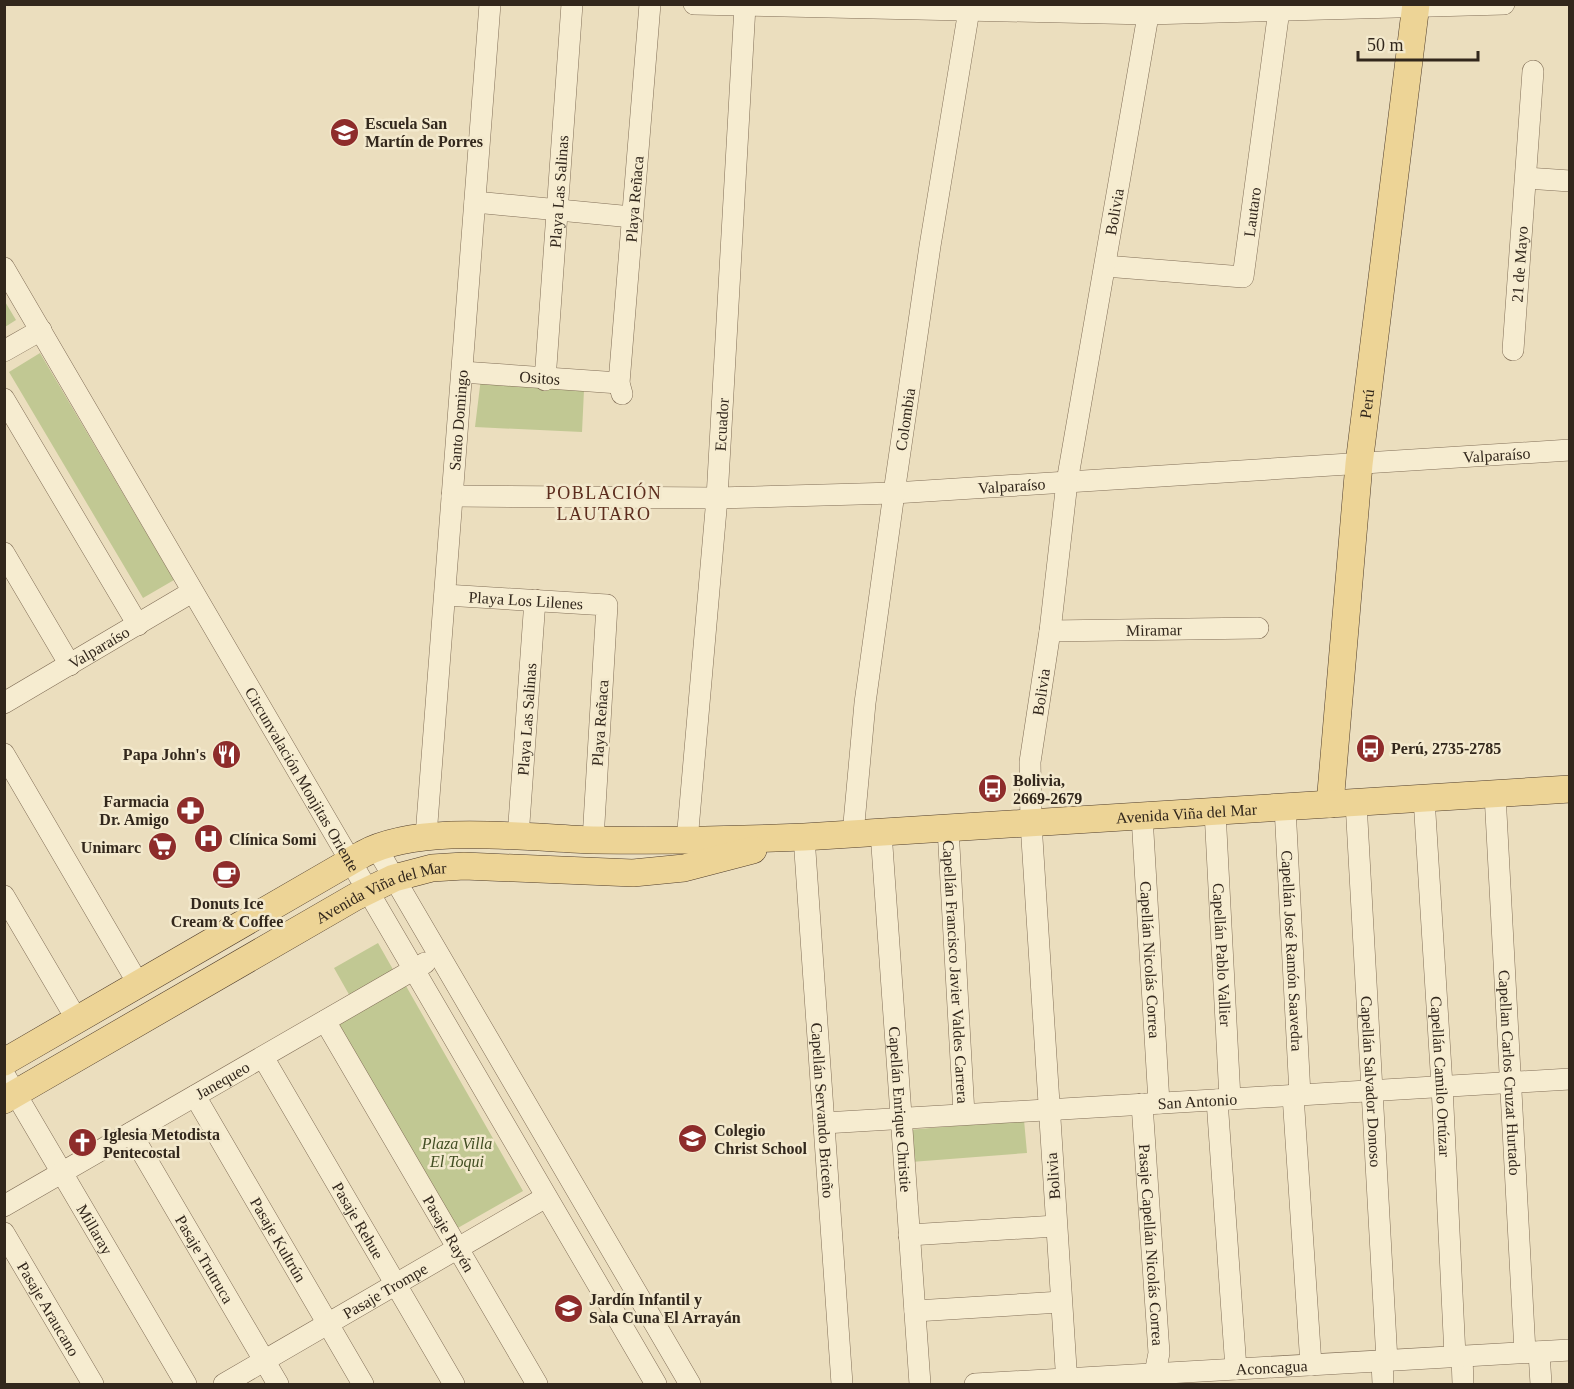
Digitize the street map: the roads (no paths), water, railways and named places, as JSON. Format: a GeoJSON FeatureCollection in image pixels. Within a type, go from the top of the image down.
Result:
{"type":"FeatureCollection","features":[{"type":"Feature","properties":{"kind":"main road","name":"Perú"},"geometry":{"type":"LineString","coordinates":[[1343,803],[1359,464],[1416,6]]}},
{"type":"Feature","properties":{"kind":"main road","name":"Avenida Viña del Mar"},"geometry":{"type":"LineString","coordinates":[[4,1062],[376,847],[400,839],[426,836],[593,840],[692,853],[804,837],[1569,789]]}},
{"type":"Feature","properties":{"kind":"main road","name":"Avenida Viña del Mar"},"geometry":{"type":"LineString","coordinates":[[8,1089],[367,890],[394,878],[412,872],[451,866],[633,873],[684,868],[692,853]]}},
{"type":"Feature","properties":{"kind":"street","name":"Santo Domingo"},"geometry":{"type":"LineString","coordinates":[[426,836],[490,4]]}},
{"type":"Feature","properties":{"kind":"street","name":"Playa Las Salinas"},"geometry":{"type":"LineString","coordinates":[[545,380],[572,4]]}},
{"type":"Feature","properties":{"kind":"street","name":"Playa Reñaca"},"geometry":{"type":"LineString","coordinates":[[620,388],[650,4]]}},
{"type":"Feature","properties":{"kind":"street"},"geometry":{"type":"LineString","coordinates":[[694,4],[969,9],[1279,10],[1504,4]]}},
{"type":"Feature","properties":{"kind":"street","name":"Ecuador"},"geometry":{"type":"LineString","coordinates":[[692,853],[717,498],[745,6]]}},
{"type":"Feature","properties":{"kind":"street","name":"Colombia"},"geometry":{"type":"LineString","coordinates":[[853,834],[865,703],[894,493],[930,246],[969,9]]}},
{"type":"Feature","properties":{"kind":"street","name":"Bolivia"},"geometry":{"type":"LineString","coordinates":[[1067,1382],[1031,823],[1030,762],[1050,632],[1067,482],[1149,9]]}},
{"type":"Feature","properties":{"kind":"street","name":"Lautaro"},"geometry":{"type":"LineString","coordinates":[[1105,266],[1243,277],[1279,10]]}},
{"type":"Feature","properties":{"kind":"street","name":"21 de Mayo"},"geometry":{"type":"LineString","coordinates":[[1513,350],[1533,71]]}},
{"type":"Feature","properties":{"kind":"street"},"geometry":{"type":"LineString","coordinates":[[1526,178],[1569,181]]}},
{"type":"Feature","properties":{"kind":"street"},"geometry":{"type":"LineString","coordinates":[[475,202],[632,218]]}},
{"type":"Feature","properties":{"kind":"street","name":"Circunvalación Monjitas Oriente"},"geometry":{"type":"LineString","coordinates":[[4,268],[656,1384]]}},
{"type":"Feature","properties":{"kind":"street"},"geometry":{"type":"LineString","coordinates":[[4,351],[41,330]]}},
{"type":"Feature","properties":{"kind":"street","name":"Ositos"},"geometry":{"type":"LineString","coordinates":[[462,372],[620,388]]}},
{"type":"Feature","properties":{"kind":"street"},"geometry":{"type":"LineString","coordinates":[[4,399],[138,625]]}},
{"type":"Feature","properties":{"kind":"street","name":"Valparaíso"},"geometry":{"type":"LineString","coordinates":[[452,496],[717,498],[894,493],[1569,450]]}},
{"type":"Feature","properties":{"kind":"street"},"geometry":{"type":"LineString","coordinates":[[4,553],[70,665]]}},
{"type":"Feature","properties":{"kind":"street","name":"Valparaíso"},"geometry":{"type":"LineString","coordinates":[[4,703],[192,592]]}},
{"type":"Feature","properties":{"kind":"street","name":"Playa Los Lilenes"},"geometry":{"type":"LineString","coordinates":[[444,595],[607,606]]}},
{"type":"Feature","properties":{"kind":"street","name":"Playa Las Salinas"},"geometry":{"type":"LineString","coordinates":[[518,837],[535,600]]}},
{"type":"Feature","properties":{"kind":"street","name":"Playa Reñaca"},"geometry":{"type":"LineString","coordinates":[[593,840],[607,606]]}},
{"type":"Feature","properties":{"kind":"street","name":"Miramar"},"geometry":{"type":"LineString","coordinates":[[1050,632],[1258,628]]}},
{"type":"Feature","properties":{"kind":"street"},"geometry":{"type":"LineString","coordinates":[[4,753],[139,985]]}},
{"type":"Feature","properties":{"kind":"street","name":"Capellan Carlos Cruzat Hurtado"},"geometry":{"type":"LineString","coordinates":[[1495,794],[1511,1082],[1532,1352],[1541,1384]]}},
{"type":"Feature","properties":{"kind":"street","name":"Capellán Camilo Ortúzar"},"geometry":{"type":"LineString","coordinates":[[1424,798],[1458,1356],[1463,1384]]}},
{"type":"Feature","properties":{"kind":"street","name":"Capellán Salvador Donoso"},"geometry":{"type":"LineString","coordinates":[[1343,803],[1370,1091],[1384,1361],[1383,1384]]}},
{"type":"Feature","properties":{"kind":"street","name":"Capellán José Ramón Saavedra"},"geometry":{"type":"LineString","coordinates":[[1285,807],[1305,1372]]}},
{"type":"Feature","properties":{"kind":"street","name":"Capellán Pablo Vallier"},"geometry":{"type":"LineString","coordinates":[[1215,811],[1223,1099],[1226,1375]]}},
{"type":"Feature","properties":{"kind":"street","name":"Capellán Nicolás Correa"},"geometry":{"type":"LineString","coordinates":[[1142,816],[1151,1104]]}},
{"type":"Feature","properties":{"kind":"street","name":"Capellán Francisco Javier Valdes Carrera"},"geometry":{"type":"LineString","coordinates":[[948,828],[964,1114]]}},
{"type":"Feature","properties":{"kind":"street","name":"Capellán Enrique Christie"},"geometry":{"type":"LineString","coordinates":[[881,832],[899,1118],[920,1384]]}},
{"type":"Feature","properties":{"kind":"street","name":"Capellán Servando Briceño"},"geometry":{"type":"LineString","coordinates":[[804,837],[842,1384]]}},
{"type":"Feature","properties":{"kind":"street","name":"Circunvalación Monjitas Oriente"},"geometry":{"type":"LineString","coordinates":[[376,847],[690,1384]]}},
{"type":"Feature","properties":{"kind":"street"},"geometry":{"type":"LineString","coordinates":[[4,896],[77,1020]]}},
{"type":"Feature","properties":{"kind":"street","name":"Janequeo"},"geometry":{"type":"LineString","coordinates":[[4,1206],[439,955]]}},
{"type":"Feature","properties":{"kind":"street","name":"Pasaje Rayén"},"geometry":{"type":"LineString","coordinates":[[325,1021],[537,1384]]}},
{"type":"Feature","properties":{"kind":"street","name":"Pasaje Rehue"},"geometry":{"type":"LineString","coordinates":[[263,1057],[454,1384]]}},
{"type":"Feature","properties":{"kind":"street","name":"San Antonio"},"geometry":{"type":"LineString","coordinates":[[824,1123],[1569,1079]]}},
{"type":"Feature","properties":{"kind":"street","name":"Millaray"},"geometry":{"type":"LineString","coordinates":[[8,1089],[62,1173],[186,1384]]}},
{"type":"Feature","properties":{"kind":"street","name":"Pasaje Kultrún"},"geometry":{"type":"LineString","coordinates":[[195,1096],[363,1384]]}},
{"type":"Feature","properties":{"kind":"street","name":"Pasaje Capellán Nicolás Correa"},"geometry":{"type":"LineString","coordinates":[[1151,1104],[1159,1353],[1155,1379]]}},
{"type":"Feature","properties":{"kind":"street","name":"Pasaje Trutruca"},"geometry":{"type":"LineString","coordinates":[[131,1133],[278,1384]]}},
{"type":"Feature","properties":{"kind":"street","name":"Pasaje Trompe"},"geometry":{"type":"LineString","coordinates":[[224,1384],[546,1197]]}},
{"type":"Feature","properties":{"kind":"street"},"geometry":{"type":"LineString","coordinates":[[909,1235],[1056,1226]]}},
{"type":"Feature","properties":{"kind":"street","name":"Pasaje Araucano"},"geometry":{"type":"LineString","coordinates":[[4,1233],[93,1384]]}},
{"type":"Feature","properties":{"kind":"street"},"geometry":{"type":"LineString","coordinates":[[915,1311],[1061,1302]]}},
{"type":"Feature","properties":{"kind":"street","name":"Aconcagua"},"geometry":{"type":"LineString","coordinates":[[975,1384],[1305,1372],[1384,1361],[1569,1350]]}},
{"type":"Feature","properties":{"kind":"place","name":"Escuela San Martín de Porres"},"geometry":{"type":"Point","coordinates":[344,132]}},
{"type":"Feature","properties":{"kind":"place","name":"Perú, 2735-2785"},"geometry":{"type":"Point","coordinates":[1370,748]}},
{"type":"Feature","properties":{"kind":"place","name":"Papa John's"},"geometry":{"type":"Point","coordinates":[227,754]}},
{"type":"Feature","properties":{"kind":"place","name":"Bolivia, 2669-2679"},"geometry":{"type":"Point","coordinates":[992,789]}},
{"type":"Feature","properties":{"kind":"place","name":"Farmacia Dr. Amigo"},"geometry":{"type":"Point","coordinates":[190,810]}},
{"type":"Feature","properties":{"kind":"place","name":"Clínica Somi"},"geometry":{"type":"Point","coordinates":[208,839]}},
{"type":"Feature","properties":{"kind":"place","name":"Unimarc"},"geometry":{"type":"Point","coordinates":[162,847]}},
{"type":"Feature","properties":{"kind":"place","name":"Donuts Ice Cream & Coffee"},"geometry":{"type":"Point","coordinates":[227,875]}},
{"type":"Feature","properties":{"kind":"place","name":"Colegio Christ School"},"geometry":{"type":"Point","coordinates":[693,1139]}},
{"type":"Feature","properties":{"kind":"place","name":"Iglesia Metodista Pentecostal"},"geometry":{"type":"Point","coordinates":[82,1143]}},
{"type":"Feature","properties":{"kind":"place","name":"Jardín Infantil y Sala Cuna El Arrayán"},"geometry":{"type":"Point","coordinates":[568,1308]}},
{"type":"Feature","properties":{"kind":"district","name":"POBLACIÓN LAUTARO"},"geometry":{"type":"Point","coordinates":[604,503]}},
{"type":"Feature","properties":{"kind":"park label","name":"Plaza Villa El Toqui"},"geometry":{"type":"Point","coordinates":[457,1152]}}]}
